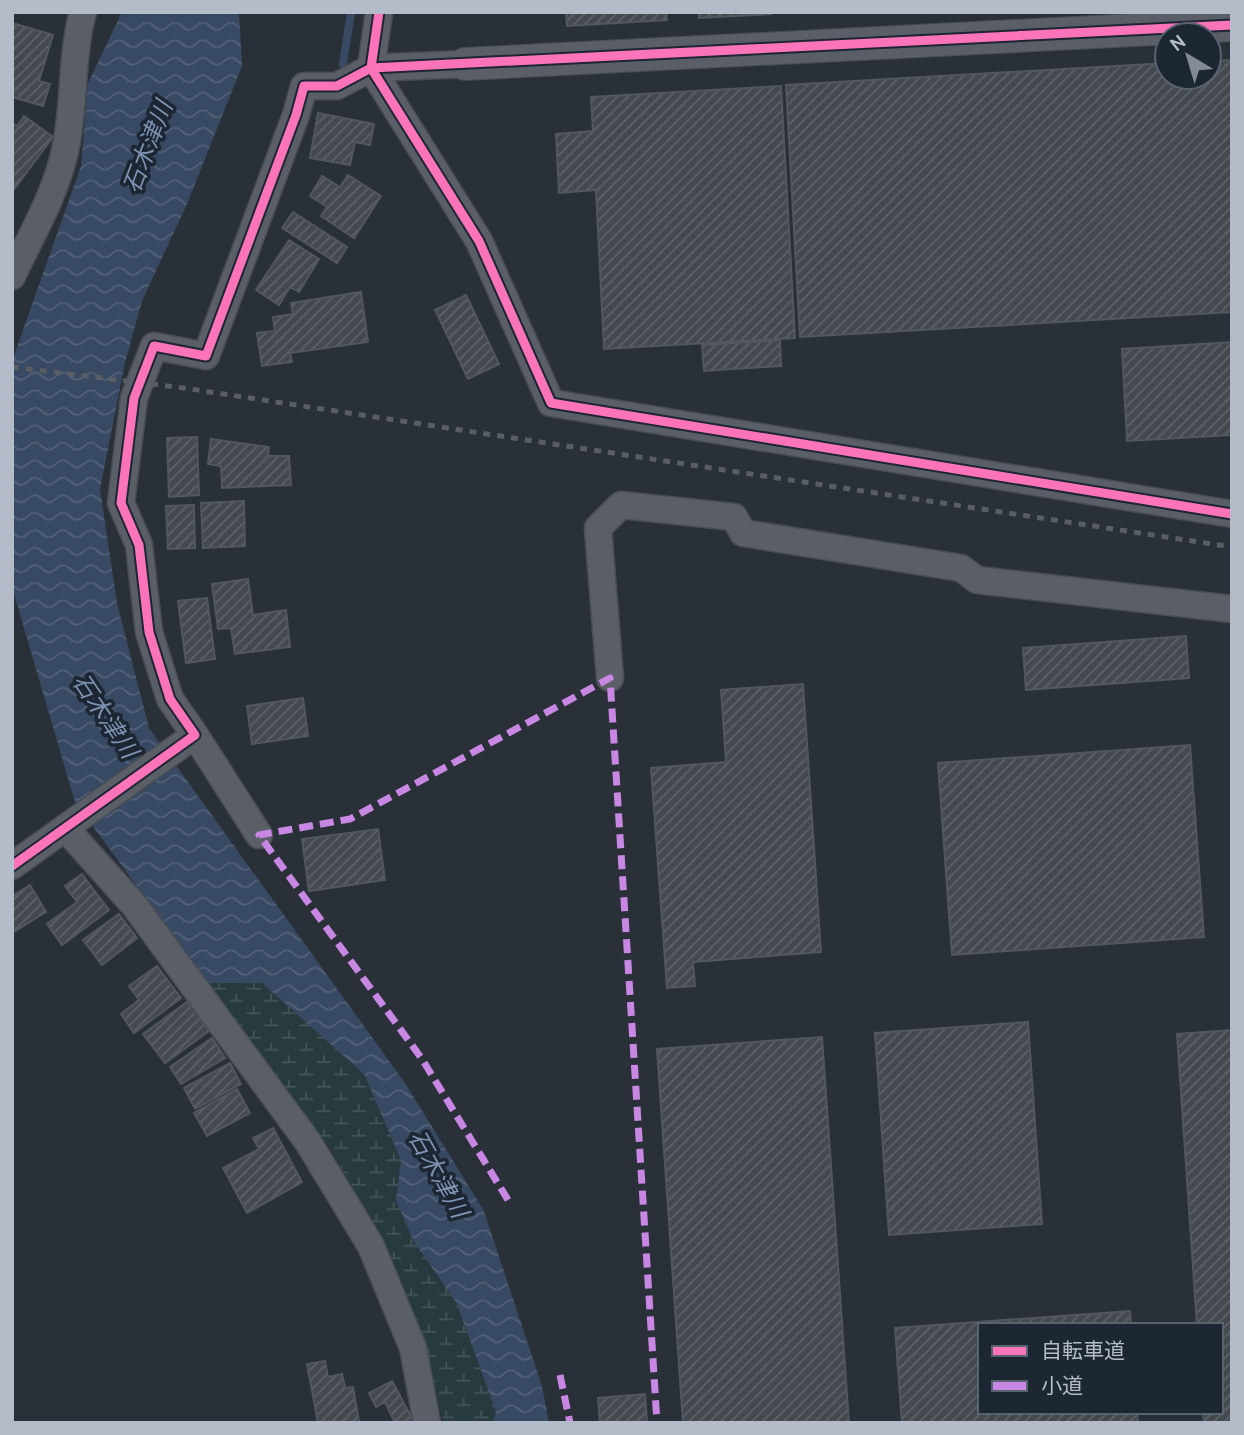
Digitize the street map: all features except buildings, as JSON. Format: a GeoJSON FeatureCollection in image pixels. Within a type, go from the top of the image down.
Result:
{"type":"FeatureCollection","features":[{"type":"Feature","properties":{"kind":"street"},"geometry":{"type":"LineString","coordinates":[[12,276],[54,188],[66,146],[77,33],[83,12]]}},
{"type":"Feature","properties":{"kind":"street"},"geometry":{"type":"LineString","coordinates":[[379,12],[371,68],[479,241],[551,403],[1232,514]]}},
{"type":"Feature","properties":{"kind":"street"},"geometry":{"type":"LineString","coordinates":[[259,835],[185,743],[149,632],[139,545],[121,503],[134,398],[154,346],[206,356],[296,115],[304,86],[337,86],[371,68],[1232,25]]}},
{"type":"Feature","properties":{"kind":"street"},"geometry":{"type":"LineString","coordinates":[[610,678],[598,528],[621,505],[734,517],[743,533],[961,568],[977,579],[1232,609]]}},
{"type":"Feature","properties":{"kind":"street"},"geometry":{"type":"LineString","coordinates":[[12,866],[185,743]]}},
{"type":"Feature","properties":{"kind":"street"},"geometry":{"type":"LineString","coordinates":[[71,825],[134,905],[308,1142],[371,1246],[414,1348],[427,1423]]}},
{"type":"Feature","properties":{"kind":"green space"},"geometry":{"type":"Polygon","coordinates":[[[12,577],[364,1074],[441,1215],[509,1423],[444,1423],[425,1350],[394,1263],[332,1151],[75,802],[12,587],[12,577]]]}},
{"type":"Feature","properties":{"kind":"water","name":"石木津川"},"geometry":{"type":"Polygon","coordinates":[[[122,12],[239,12],[242,66],[187,204],[142,301],[125,363],[100,489],[117,603],[149,728],[405,1083],[484,1211],[542,1386],[549,1423],[493,1423],[496,1412],[457,1304],[413,1240],[396,1200],[401,1160],[364,1074],[262,983],[208,983],[75,802],[12,587],[12,361],[81,166],[88,83],[122,12]]]}},
{"type":"Feature","properties":{"kind":"waterway"},"geometry":{"type":"LineString","coordinates":[[343,64],[351,12]]}},
{"type":"Feature","properties":{"kind":"railway"},"geometry":{"type":"LineString","coordinates":[[12,367],[184,388],[1232,547]]}},
{"type":"Feature","properties":{"kind":"marked path"},"geometry":{"type":"LineString","coordinates":[[508,1200],[422,1059],[259,835],[350,819],[610,678],[657,1423]]}},
{"type":"Feature","properties":{"kind":"marked path"},"geometry":{"type":"LineString","coordinates":[[560,1375],[570,1423]]}},
{"type":"Feature","properties":{"kind":"cycle path"},"geometry":{"type":"LineString","coordinates":[[379,12],[371,68],[479,241],[551,403],[1232,514]]}},
{"type":"Feature","properties":{"kind":"cycle path"},"geometry":{"type":"LineString","coordinates":[[12,866],[195,735],[170,699],[149,632],[139,545],[121,503],[134,398],[154,346],[206,356],[296,115],[304,86],[337,86],[371,68],[1232,25]]}}]}
